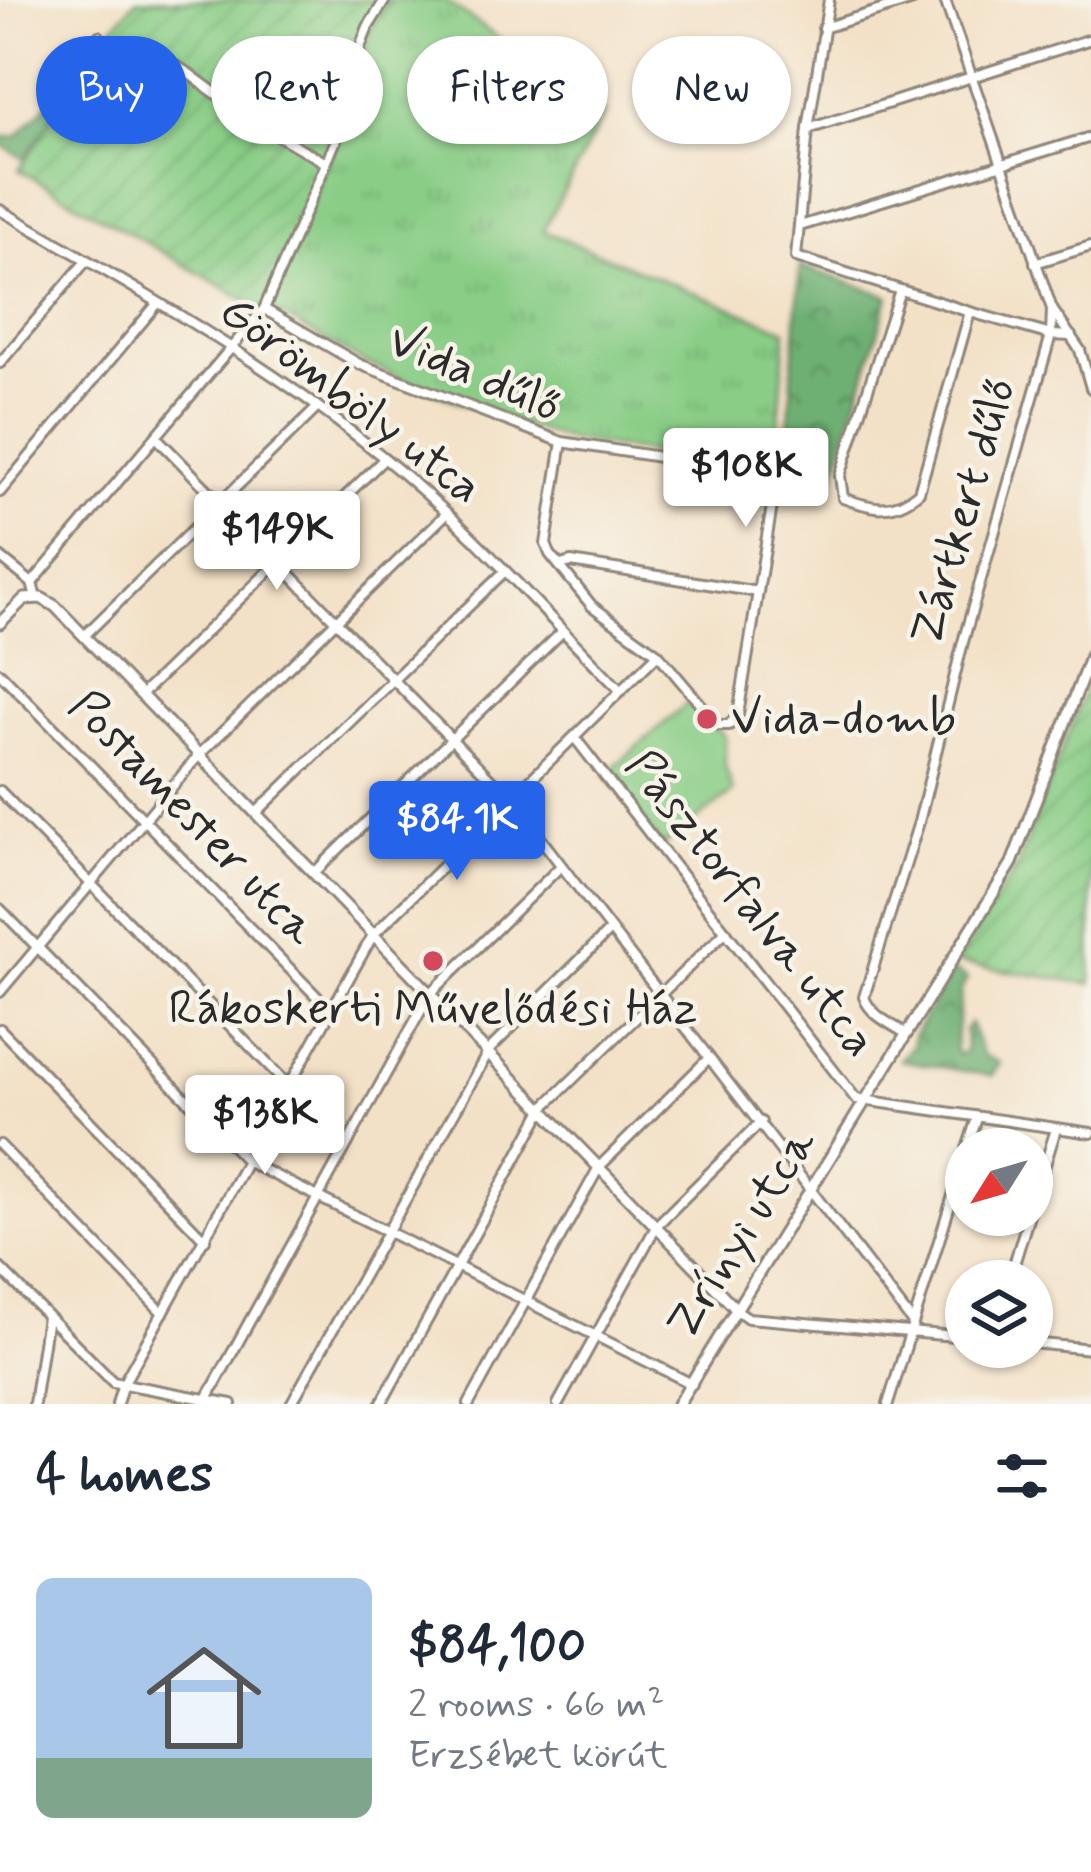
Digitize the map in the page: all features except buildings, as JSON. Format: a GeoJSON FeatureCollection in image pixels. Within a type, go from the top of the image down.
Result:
{"type":"FeatureCollection","features":[{"type":"Feature","properties":{"kind":"street"},"geometry":{"type":"LineString","coordinates":[[32,583],[264,309],[345,119],[351,71],[368,27],[385,0]]}},
{"type":"Feature","properties":{"kind":"street"},"geometry":{"type":"LineString","coordinates":[[829,0],[808,129],[796,256],[970,312],[1071,337]]}},
{"type":"Feature","properties":{"kind":"street"},"geometry":{"type":"LineString","coordinates":[[822,28],[913,0]]}},
{"type":"Feature","properties":{"kind":"street"},"geometry":{"type":"LineString","coordinates":[[945,0],[1052,308],[1071,337],[1086,349],[1091,388]]}},
{"type":"Feature","properties":{"kind":"street"},"geometry":{"type":"LineString","coordinates":[[808,129],[1091,39]]}},
{"type":"Feature","properties":{"kind":"street"},"geometry":{"type":"LineString","coordinates":[[187,72],[254,122],[326,163]]}},
{"type":"Feature","properties":{"kind":"street"},"geometry":{"type":"LineString","coordinates":[[799,226],[1091,136]]}},
{"type":"Feature","properties":{"kind":"street","name":"Görömböly utca"},"geometry":{"type":"LineString","coordinates":[[2,214],[232,346],[317,408],[447,513],[621,691]]}},
{"type":"Feature","properties":{"kind":"street"},"geometry":{"type":"LineString","coordinates":[[1035,263],[1091,246]]}},
{"type":"Feature","properties":{"kind":"street"},"geometry":{"type":"LineString","coordinates":[[0,362],[86,261]]}},
{"type":"Feature","properties":{"kind":"street"},"geometry":{"type":"LineString","coordinates":[[900,290],[840,476],[843,498],[876,510],[904,505],[919,492],[970,312]]}},
{"type":"Feature","properties":{"kind":"street"},"geometry":{"type":"LineString","coordinates":[[0,491],[158,303]]}},
{"type":"Feature","properties":{"kind":"street"},"geometry":{"type":"LineString","coordinates":[[1051,335],[1052,308]]}},
{"type":"Feature","properties":{"kind":"street","name":"Vida dűlő"},"geometry":{"type":"LineString","coordinates":[[264,309],[359,364],[562,442],[546,544],[592,606],[658,654],[718,725],[729,724],[738,715],[758,592]]}},
{"type":"Feature","properties":{"kind":"street","name":"Zártkert dűlő"},"geometry":{"type":"LineString","coordinates":[[908,1035],[881,1018],[864,997],[919,822],[963,642],[1051,335]]}},
{"type":"Feature","properties":{"kind":"street"},"geometry":{"type":"LineString","coordinates":[[84,636],[317,408]]}},
{"type":"Feature","properties":{"kind":"street"},"geometry":{"type":"LineString","coordinates":[[156,437],[511,800],[813,1189],[911,1328]]}},
{"type":"Feature","properties":{"kind":"street"},"geometry":{"type":"LineString","coordinates":[[561,565],[571,562],[758,592],[776,475],[562,442]]}},
{"type":"Feature","properties":{"kind":"street"},"geometry":{"type":"LineString","coordinates":[[141,695],[383,459]]}},
{"type":"Feature","properties":{"kind":"street"},"geometry":{"type":"LineString","coordinates":[[0,992],[199,755],[447,513]]}},
{"type":"Feature","properties":{"kind":"street"},"geometry":{"type":"LineString","coordinates":[[0,557],[32,583],[36,598]]}},
{"type":"Feature","properties":{"kind":"street"},"geometry":{"type":"LineString","coordinates":[[256,813],[505,572]]}},
{"type":"Feature","properties":{"kind":"street"},"geometry":{"type":"LineString","coordinates":[[0,623],[19,602],[36,598],[51,603],[738,1311],[748,1318],[945,1334]]}},
{"type":"Feature","properties":{"kind":"street"},"geometry":{"type":"LineString","coordinates":[[314,873],[562,632]]}},
{"type":"Feature","properties":{"kind":"street"},"geometry":{"type":"LineString","coordinates":[[118,1404],[122,1386],[373,935],[658,654]]}},
{"type":"Feature","properties":{"kind":"street","name":"Zrínyi utca"},"geometry":{"type":"LineString","coordinates":[[678,1404],[1019,849],[1091,655]]}},
{"type":"Feature","properties":{"kind":"street","name":"Postamester utca"},"geometry":{"type":"LineString","coordinates":[[0,674],[332,1012]]}},
{"type":"Feature","properties":{"kind":"street","name":"Pásztorfalva utca"},"geometry":{"type":"LineString","coordinates":[[574,738],[856,1099],[1091,1133]]}},
{"type":"Feature","properties":{"kind":"street"},"geometry":{"type":"LineString","coordinates":[[0,791],[289,1086]]}},
{"type":"Feature","properties":{"kind":"street"},"geometry":{"type":"LineString","coordinates":[[204,1402],[430,994],[562,866]]}},
{"type":"Feature","properties":{"kind":"street"},"geometry":{"type":"LineString","coordinates":[[0,909],[248,1162],[692,1384]]}},
{"type":"Feature","properties":{"kind":"street"},"geometry":{"type":"LineString","coordinates":[[291,1404],[488,1053],[610,930]]}},
{"type":"Feature","properties":{"kind":"street"},"geometry":{"type":"LineString","coordinates":[[381,1404],[544,1109],[726,932]]}},
{"type":"Feature","properties":{"kind":"street"},"geometry":{"type":"LineString","coordinates":[[0,1029],[205,1240]]}},
{"type":"Feature","properties":{"kind":"street"},"geometry":{"type":"LineString","coordinates":[[469,1404],[599,1167],[709,1058]]}},
{"type":"Feature","properties":{"kind":"street"},"geometry":{"type":"LineString","coordinates":[[974,1128],[977,1118]]}},
{"type":"Feature","properties":{"kind":"street"},"geometry":{"type":"LineString","coordinates":[[558,1404],[656,1226],[760,1122]]}},
{"type":"Feature","properties":{"kind":"street"},"geometry":{"type":"LineString","coordinates":[[1053,1140],[1056,1130]]}},
{"type":"Feature","properties":{"kind":"street"},"geometry":{"type":"LineString","coordinates":[[0,1145],[163,1313]]}},
{"type":"Feature","properties":{"kind":"street"},"geometry":{"type":"LineString","coordinates":[[888,1404],[945,1221]]}},
{"type":"Feature","properties":{"kind":"street"},"geometry":{"type":"LineString","coordinates":[[0,1268],[105,1375],[122,1386],[232,1404]]}},
{"type":"Feature","properties":{"kind":"street"},"geometry":{"type":"LineString","coordinates":[[34,1404],[47,1317]]}},
{"type":"Feature","properties":{"kind":"street"},"geometry":{"type":"LineString","coordinates":[[1053,1345],[1091,1348]]}},
{"type":"Feature","properties":{"kind":"green space"},"geometry":{"type":"Polygon","coordinates":[[[136,0],[391,0],[369,36],[211,36],[211,144],[335,144],[267,312],[19,170],[36,144],[187,144],[187,36],[106,35],[136,0]]]}},
{"type":"Feature","properties":{"kind":"green space"},"geometry":{"type":"Polygon","coordinates":[[[391,0],[444,0],[495,36],[407,36],[407,144],[589,144],[543,231],[786,330],[775,472],[568,440],[460,403],[359,360],[269,308],[335,144],[383,144],[383,36],[369,36],[391,0]]]}},
{"type":"Feature","properties":{"kind":"green space"},"geometry":{"type":"Polygon","coordinates":[[[36,116],[36,142],[24,159],[0,144],[0,137],[16,137],[36,116]]]}},
{"type":"Feature","properties":{"kind":"green space"},"geometry":{"type":"Polygon","coordinates":[[[800,266],[889,296],[835,474],[786,461],[800,266]]]}},
{"type":"Feature","properties":{"kind":"green space"},"geometry":{"type":"Polygon","coordinates":[[[1091,674],[1091,984],[957,963],[1017,866],[1091,674]]]}},
{"type":"Feature","properties":{"kind":"green space"},"geometry":{"type":"Polygon","coordinates":[[[692,699],[725,737],[725,766],[733,792],[663,846],[606,774],[692,699]]]}},
{"type":"Feature","properties":{"kind":"green space"},"geometry":{"type":"Polygon","coordinates":[[[953,970],[967,979],[961,990],[955,1051],[960,1055],[966,1049],[965,1029],[970,1023],[983,1055],[1000,1063],[992,1076],[900,1060],[953,970]]]}},
{"type":"Feature","properties":{"kind":"place","name":"Vida-domb"},"geometry":{"type":"Point","coordinates":[707,719]}},
{"type":"Feature","properties":{"kind":"place","name":"Rákoskerti Művelődési Ház"},"geometry":{"type":"Point","coordinates":[433,961]}}]}
